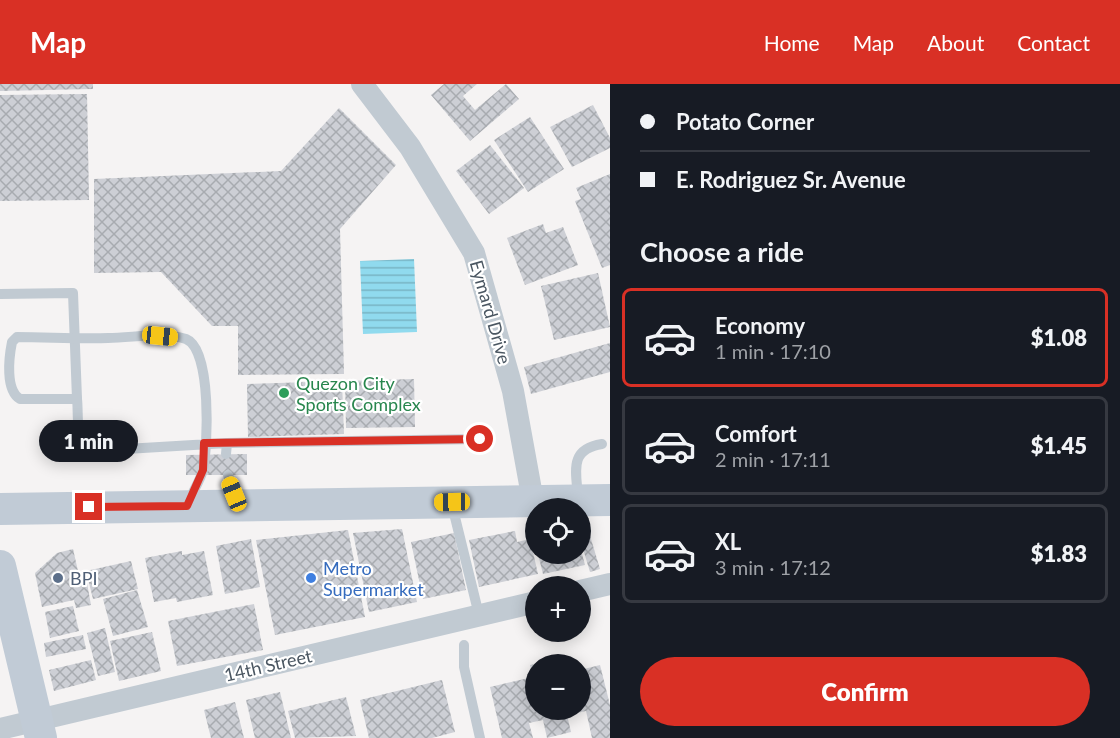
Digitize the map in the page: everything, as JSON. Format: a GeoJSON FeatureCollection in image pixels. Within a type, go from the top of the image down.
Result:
{"type":"FeatureCollection","features":[{"type":"Feature","properties":{"kind":"main road"},"geometry":{"type":"LineString","coordinates":[[591,500],[610,500]]}},
{"type":"Feature","properties":{"kind":"main road"},"geometry":{"type":"LineString","coordinates":[[0,509],[525,501]]}},
{"type":"Feature","properties":{"kind":"main road"},"geometry":{"type":"LineString","coordinates":[[1,575],[6,617],[39,729]]}},
{"type":"Feature","properties":{"kind":"street","name":"Eymard Drive"},"geometry":{"type":"LineString","coordinates":[[362,84],[410,147],[474,253],[513,390],[532,498]]}},
{"type":"Feature","properties":{"kind":"street"},"geometry":{"type":"LineString","coordinates":[[591,588],[610,584]]}},
{"type":"Feature","properties":{"kind":"street","name":"14th Street"},"geometry":{"type":"LineString","coordinates":[[0,729],[39,729],[525,604]]}},
{"type":"Feature","properties":{"kind":"lane"},"geometry":{"type":"LineString","coordinates":[[0,294],[73,293],[80,442],[84,449],[92,452],[204,443],[226,449],[480,439]]}},
{"type":"Feature","properties":{"kind":"lane"},"geometry":{"type":"LineString","coordinates":[[77,399],[20,399],[14,395],[11,387],[12,342],[17,337],[160,336],[187,339],[194,344],[202,362],[206,387],[203,470],[187,506]]}},
{"type":"Feature","properties":{"kind":"lane"},"geometry":{"type":"LineString","coordinates":[[578,498],[575,464],[582,451],[590,446],[602,444]]}},
{"type":"Feature","properties":{"kind":"lane"},"geometry":{"type":"LineString","coordinates":[[228,475],[239,505]]}},
{"type":"Feature","properties":{"kind":"lane"},"geometry":{"type":"LineString","coordinates":[[452,502],[478,615]]}},
{"type":"Feature","properties":{"kind":"lane"},"geometry":{"type":"LineString","coordinates":[[464,645],[464,667],[480,738]]}},
{"type":"Feature","properties":{"kind":"water"},"geometry":{"type":"Polygon","coordinates":[[[414,259],[417,332],[363,334],[360,261],[414,259]]]}},
{"type":"Feature","properties":{"kind":"building"},"geometry":{"type":"Polygon","coordinates":[[[0,84],[93,84],[93,89],[0,91],[0,84]]]}},
{"type":"Feature","properties":{"kind":"building"},"geometry":{"type":"Polygon","coordinates":[[[444,84],[477,84],[463,96],[475,110],[506,84],[519,99],[470,141],[431,95],[444,84]]]}},
{"type":"Feature","properties":{"kind":"building"},"geometry":{"type":"Polygon","coordinates":[[[87,94],[89,200],[0,201],[0,95],[87,94]]]}},
{"type":"Feature","properties":{"kind":"building"},"geometry":{"type":"Polygon","coordinates":[[[593,105],[610,138],[610,148],[572,167],[550,127],[593,105]]]}},
{"type":"Feature","properties":{"kind":"building"},"geometry":{"type":"Polygon","coordinates":[[[339,108],[396,165],[340,229],[344,374],[238,375],[238,326],[212,326],[161,272],[94,273],[94,179],[281,171],[339,108]]]}},
{"type":"Feature","properties":{"kind":"building"},"geometry":{"type":"Polygon","coordinates":[[[530,117],[564,169],[528,192],[494,140],[530,117]]]}},
{"type":"Feature","properties":{"kind":"building"},"geometry":{"type":"Polygon","coordinates":[[[490,145],[524,188],[489,214],[456,171],[490,145]]]}},
{"type":"Feature","properties":{"kind":"building"},"geometry":{"type":"Polygon","coordinates":[[[610,174],[610,265],[602,268],[575,201],[581,199],[576,188],[610,174]]]}},
{"type":"Feature","properties":{"kind":"building"},"geometry":{"type":"Polygon","coordinates":[[[543,224],[546,233],[563,227],[578,265],[525,285],[507,238],[543,224]]]}},
{"type":"Feature","properties":{"kind":"building"},"geometry":{"type":"Polygon","coordinates":[[[598,273],[610,327],[554,340],[541,286],[598,273]]]}},
{"type":"Feature","properties":{"kind":"building"},"geometry":{"type":"Polygon","coordinates":[[[610,343],[610,372],[531,394],[524,367],[610,343]]]}},
{"type":"Feature","properties":{"kind":"building"},"geometry":{"type":"Polygon","coordinates":[[[414,379],[415,427],[346,428],[345,381],[414,379]]]}},
{"type":"Feature","properties":{"kind":"building"},"geometry":{"type":"Polygon","coordinates":[[[342,381],[344,434],[248,437],[247,384],[342,381]]]}},
{"type":"Feature","properties":{"kind":"building"},"geometry":{"type":"Polygon","coordinates":[[[247,454],[247,475],[186,475],[186,455],[247,454]]]}},
{"type":"Feature","properties":{"kind":"building"},"geometry":{"type":"Polygon","coordinates":[[[402,529],[417,602],[369,612],[353,533],[402,529]]]}},
{"type":"Feature","properties":{"kind":"building","name":"Metro Supermarket"},"geometry":{"type":"Polygon","coordinates":[[[348,530],[365,617],[275,635],[256,540],[348,530]]]}},
{"type":"Feature","properties":{"kind":"building"},"geometry":{"type":"Polygon","coordinates":[[[515,531],[517,542],[525,540],[525,564],[536,564],[538,574],[479,587],[469,540],[515,531]]]}},
{"type":"Feature","properties":{"kind":"building"},"geometry":{"type":"Polygon","coordinates":[[[454,533],[466,590],[423,599],[411,542],[454,533]]]}},
{"type":"Feature","properties":{"kind":"building"},"geometry":{"type":"Polygon","coordinates":[[[251,539],[260,587],[225,594],[216,546],[251,539]]]}},
{"type":"Feature","properties":{"kind":"building"},"geometry":{"type":"Polygon","coordinates":[[[591,539],[600,569],[590,572],[588,564],[591,564],[591,539]]]}},
{"type":"Feature","properties":{"kind":"building","name":"BPI"},"geometry":{"type":"Polygon","coordinates":[[[73,549],[81,584],[87,583],[91,605],[76,608],[74,600],[42,607],[35,573],[57,553],[73,549]]]}},
{"type":"Feature","properties":{"kind":"building"},"geometry":{"type":"Polygon","coordinates":[[[182,551],[182,555],[204,551],[213,595],[177,602],[176,598],[154,602],[145,558],[182,551]]]}},
{"type":"Feature","properties":{"kind":"building"},"geometry":{"type":"Polygon","coordinates":[[[131,561],[138,589],[93,599],[86,571],[131,561]]]}},
{"type":"Feature","properties":{"kind":"building"},"geometry":{"type":"Polygon","coordinates":[[[540,564],[585,565],[543,574],[540,564]]]}},
{"type":"Feature","properties":{"kind":"building"},"geometry":{"type":"Polygon","coordinates":[[[137,590],[148,627],[113,636],[103,599],[137,590]]]}},
{"type":"Feature","properties":{"kind":"building"},"geometry":{"type":"Polygon","coordinates":[[[254,604],[263,650],[177,666],[168,621],[254,604]]]}},
{"type":"Feature","properties":{"kind":"building"},"geometry":{"type":"Polygon","coordinates":[[[73,606],[79,631],[50,638],[45,612],[73,606]]]}},
{"type":"Feature","properties":{"kind":"building"},"geometry":{"type":"Polygon","coordinates":[[[105,628],[115,672],[98,676],[87,633],[105,628]]]}},
{"type":"Feature","properties":{"kind":"building"},"geometry":{"type":"Polygon","coordinates":[[[152,632],[161,671],[119,681],[110,641],[152,632]]]}},
{"type":"Feature","properties":{"kind":"building"},"geometry":{"type":"Polygon","coordinates":[[[83,635],[86,649],[46,657],[44,643],[83,635]]]}},
{"type":"Feature","properties":{"kind":"building"},"geometry":{"type":"Polygon","coordinates":[[[91,660],[96,680],[54,691],[49,670],[91,660]]]}},
{"type":"Feature","properties":{"kind":"building"},"geometry":{"type":"Polygon","coordinates":[[[600,665],[610,705],[610,738],[592,738],[588,720],[591,720],[591,667],[600,665]]]}},
{"type":"Feature","properties":{"kind":"building"},"geometry":{"type":"Polygon","coordinates":[[[525,679],[525,720],[543,720],[529,723],[533,738],[502,738],[490,687],[525,679]]]}},
{"type":"Feature","properties":{"kind":"building"},"geometry":{"type":"Polygon","coordinates":[[[442,680],[455,732],[432,738],[369,738],[360,700],[442,680]]]}},
{"type":"Feature","properties":{"kind":"building"},"geometry":{"type":"Polygon","coordinates":[[[280,692],[291,738],[255,738],[246,700],[280,692]]]}},
{"type":"Feature","properties":{"kind":"building"},"geometry":{"type":"Polygon","coordinates":[[[346,697],[356,736],[295,738],[288,711],[346,697]]]}},
{"type":"Feature","properties":{"kind":"building"},"geometry":{"type":"Polygon","coordinates":[[[235,702],[244,738],[211,738],[204,710],[235,702]]]}},
{"type":"Feature","properties":{"kind":"building"},"geometry":{"type":"Polygon","coordinates":[[[543,720],[568,720],[571,732],[547,738],[543,720]]]}},
{"type":"Feature","properties":{"kind":"place","name":"Quezon City Sports Complex"},"geometry":{"type":"Point","coordinates":[284,393]}},
{"type":"Feature","properties":{"kind":"place","name":"BPI"},"geometry":{"type":"Point","coordinates":[58,578]}},
{"type":"Feature","properties":{"kind":"place","name":"Metro Supermarket"},"geometry":{"type":"Point","coordinates":[311,578]}},
{"type":"Feature","properties":{"kind":"route"},"geometry":{"type":"LineString","coordinates":[[89,507],[187,506],[203,470],[204,443],[480,439]]}}]}
